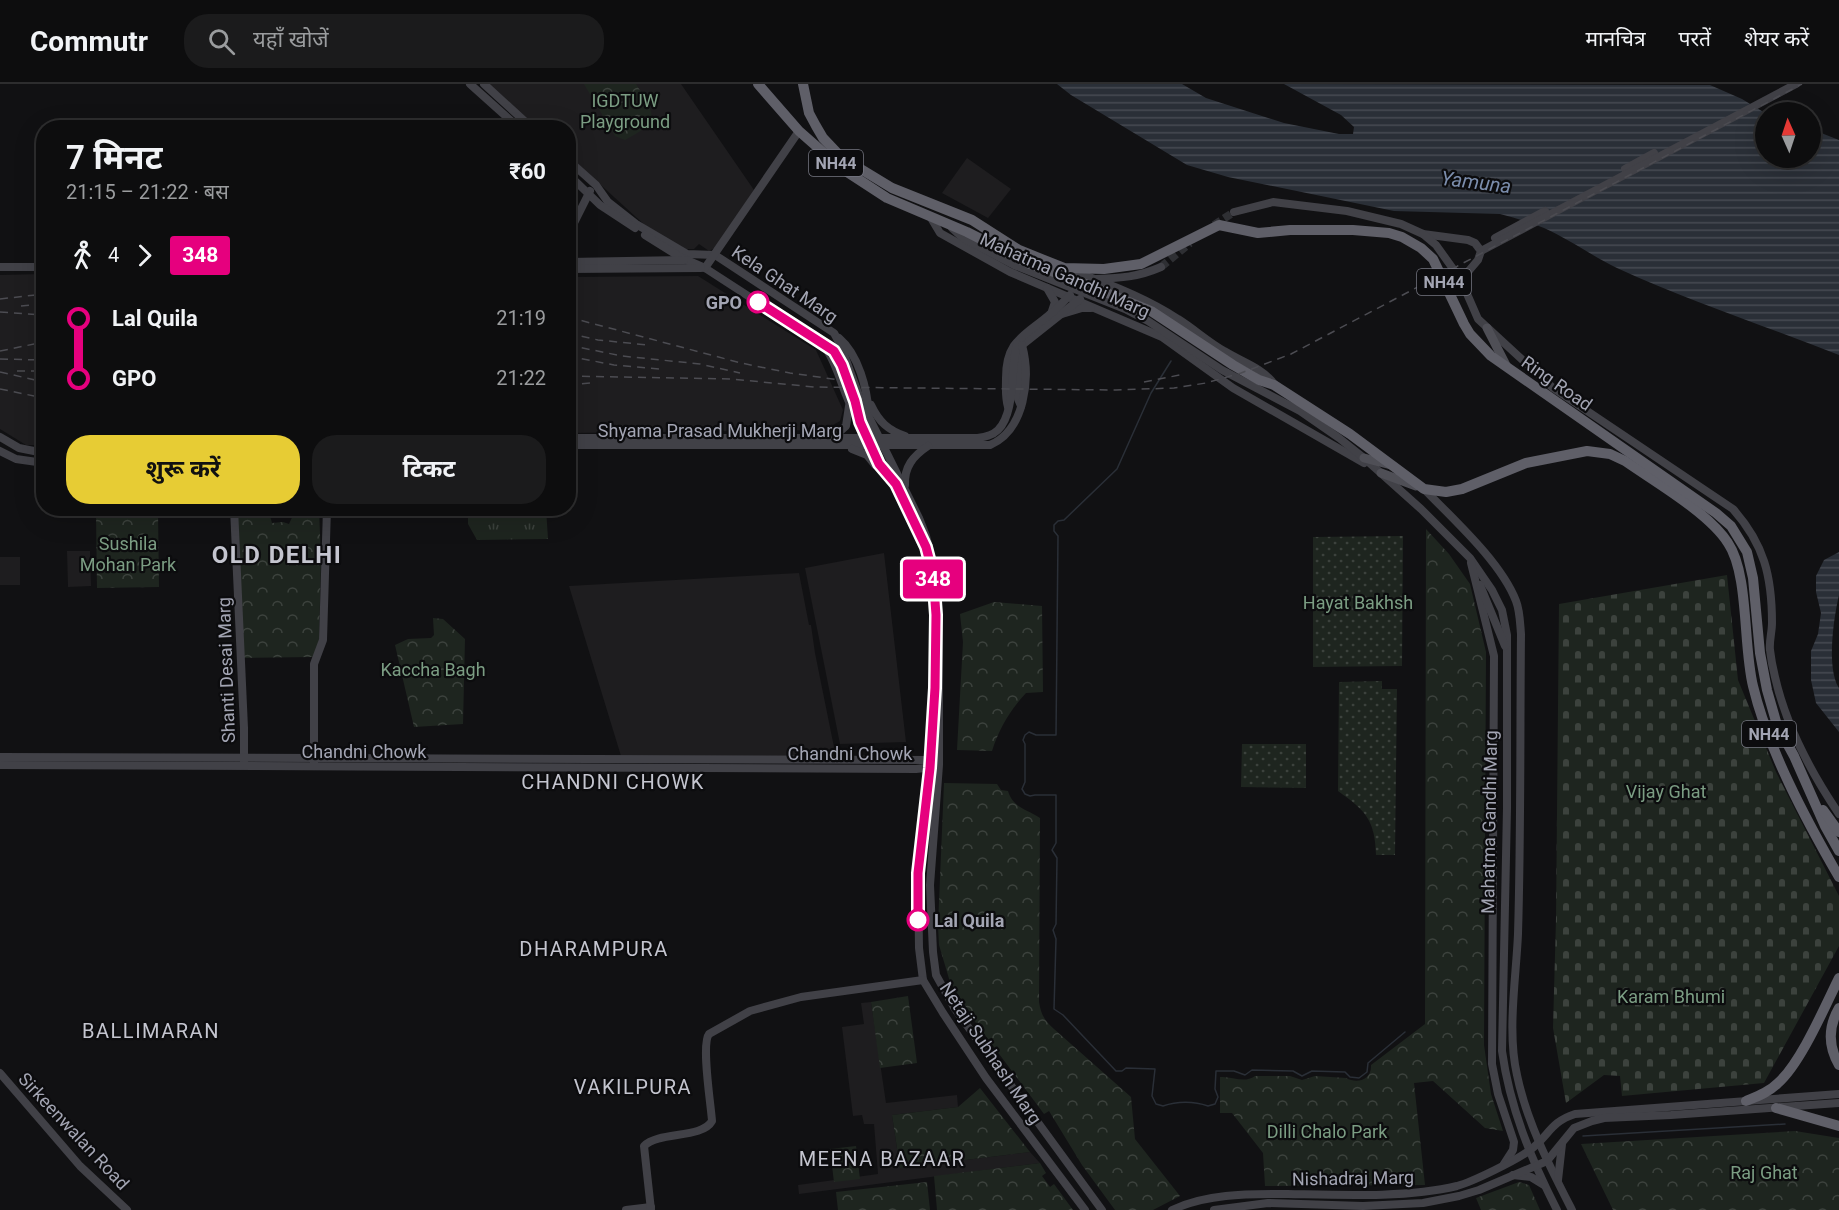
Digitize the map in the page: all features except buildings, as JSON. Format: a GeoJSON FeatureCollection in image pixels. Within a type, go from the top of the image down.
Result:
{"type":"FeatureCollection","features":[{"type":"Feature","properties":{"kind":"highway","name":"Mahatma Gandhi Marg"},"geometry":{"type":"LineString","coordinates":[[758,84],[800,131],[841,168],[887,198],[931,218]]}},
{"type":"Feature","properties":{"kind":"highway","name":"Mahatma Gandhi Marg"},"geometry":{"type":"LineString","coordinates":[[803,84],[809,113],[823,138],[841,157],[892,189],[972,220],[1019,250],[1064,268]]}},
{"type":"Feature","properties":{"kind":"highway"},"geometry":{"type":"LineString","coordinates":[[931,218],[1030,264],[1151,311],[1260,385],[1274,385],[1350,434],[1424,489]]}},
{"type":"Feature","properties":{"kind":"highway","name":"Ring Road"},"geometry":{"type":"LineString","coordinates":[[1064,268],[1104,269],[1141,264],[1219,225],[1258,233],[1290,230],[1353,230],[1389,233],[1412,242],[1433,259],[1470,334],[1491,356],[1716,513],[1731,526],[1747,552],[1753,578],[1760,653],[1777,725],[1799,754],[1810,794],[1839,851]]}},
{"type":"Feature","properties":{"kind":"highway"},"geometry":{"type":"LineString","coordinates":[[1207,347],[1222,351]]}},
{"type":"Feature","properties":{"kind":"highway","name":"NH44"},"geometry":{"type":"LineString","coordinates":[[1424,489],[1446,492],[1462,489],[1526,463],[1587,451],[1610,454],[1625,461],[1709,520],[1729,543],[1741,579],[1748,666],[1766,728],[1815,835],[1839,877]]}},
{"type":"Feature","properties":{"kind":"highway"},"geometry":{"type":"LineString","coordinates":[[1810,794],[1839,832]]}},
{"type":"Feature","properties":{"kind":"highway"},"geometry":{"type":"LineString","coordinates":[[1746,1101],[1766,1093],[1780,1082],[1794,1064],[1839,978]]}},
{"type":"Feature","properties":{"kind":"highway"},"geometry":{"type":"LineString","coordinates":[[1839,1008],[1830,1037],[1839,1065]]}},
{"type":"Feature","properties":{"kind":"highway"},"geometry":{"type":"LineString","coordinates":[[1774,1103],[1839,1126]]}},
{"type":"Feature","properties":{"kind":"main road"},"geometry":{"type":"LineString","coordinates":[[470,84],[510,120]]}},
{"type":"Feature","properties":{"kind":"main road"},"geometry":{"type":"LineString","coordinates":[[484,84],[523,120]]}},
{"type":"Feature","properties":{"kind":"main road"},"geometry":{"type":"LineString","coordinates":[[1489,244],[1785,84]]}},
{"type":"Feature","properties":{"kind":"main road"},"geometry":{"type":"LineString","coordinates":[[1480,248],[1796,84]]}},
{"type":"Feature","properties":{"kind":"main road"},"geometry":{"type":"LineString","coordinates":[[576,269],[705,268],[756,191],[800,131]]}},
{"type":"Feature","properties":{"kind":"main road"},"geometry":{"type":"LineString","coordinates":[[576,167],[596,185],[608,202],[636,224],[687,254],[703,255]]}},
{"type":"Feature","properties":{"kind":"main road"},"geometry":{"type":"LineString","coordinates":[[576,182],[615,216],[685,260]]}},
{"type":"Feature","properties":{"kind":"main road"},"geometry":{"type":"LineString","coordinates":[[576,218],[587,193],[596,185]]}},
{"type":"Feature","properties":{"kind":"main road"},"geometry":{"type":"LineString","coordinates":[[1235,214],[1274,202],[1347,211],[1401,224],[1424,234],[1468,240],[1480,248]]}},
{"type":"Feature","properties":{"kind":"main road","name":"Mahatma Gandhi Marg"},"geometry":{"type":"LineString","coordinates":[[931,218],[940,233],[965,248],[1047,288],[1162,337],[1233,388],[1381,472]]}},
{"type":"Feature","properties":{"kind":"main road"},"geometry":{"type":"LineString","coordinates":[[1424,234],[1440,250],[1461,280],[1472,308],[1487,328],[1507,367]]}},
{"type":"Feature","properties":{"kind":"main road","name":"Mahatma Gandhi Marg"},"geometry":{"type":"LineString","coordinates":[[965,235],[1014,266],[1125,309],[1148,321],[1221,370],[1260,385],[1300,411],[1364,458],[1429,516],[1470,558],[1492,590],[1502,610],[1507,635],[1507,808],[1502,1051],[1507,1079],[1528,1152],[1557,1210]]}},
{"type":"Feature","properties":{"kind":"main road"},"geometry":{"type":"LineString","coordinates":[[1461,280],[1478,260],[1480,248]]}},
{"type":"Feature","properties":{"kind":"main road"},"geometry":{"type":"LineString","coordinates":[[576,262],[685,260],[716,253]]}},
{"type":"Feature","properties":{"kind":"main road","name":"Kela Ghat Marg"},"geometry":{"type":"LineString","coordinates":[[716,253],[834,333],[861,401],[881,442]]}},
{"type":"Feature","properties":{"kind":"main road","name":"Kela Ghat Marg"},"geometry":{"type":"LineString","coordinates":[[685,260],[705,268],[834,351],[842,365],[860,422],[869,442]]}},
{"type":"Feature","properties":{"kind":"main road"},"geometry":{"type":"LineString","coordinates":[[0,267],[36,267]]}},
{"type":"Feature","properties":{"kind":"main road"},"geometry":{"type":"LineString","coordinates":[[1055,314],[1055,302],[1047,288],[1058,279],[1064,268],[1128,292],[1157,307],[1222,351],[1260,371],[1270,378],[1274,385]]}},
{"type":"Feature","properties":{"kind":"main road"},"geometry":{"type":"LineString","coordinates":[[869,442],[929,446],[990,445],[999,441],[1007,434],[1024,397],[1026,358],[1019,345],[1020,339],[1104,284],[1141,280],[1161,268],[1127,278],[1095,279]]}},
{"type":"Feature","properties":{"kind":"main road"},"geometry":{"type":"LineString","coordinates":[[1055,314],[1068,297],[1095,279],[1104,269]]}},
{"type":"Feature","properties":{"kind":"main road"},"geometry":{"type":"LineString","coordinates":[[775,313],[784,300]]}},
{"type":"Feature","properties":{"kind":"main road"},"geometry":{"type":"LineString","coordinates":[[1055,314],[1082,308],[1096,308]]}},
{"type":"Feature","properties":{"kind":"main road"},"geometry":{"type":"LineString","coordinates":[[792,324],[800,311]]}},
{"type":"Feature","properties":{"kind":"main road"},"geometry":{"type":"LineString","coordinates":[[1487,328],[1554,388],[1733,509],[1749,527],[1761,553],[1770,584],[1772,624],[1770,649],[1776,680],[1788,719],[1799,754],[1839,814]]}},
{"type":"Feature","properties":{"kind":"main road"},"geometry":{"type":"LineString","coordinates":[[834,333],[847,344],[856,360],[868,399],[877,418],[886,427],[913,438]]}},
{"type":"Feature","properties":{"kind":"main road"},"geometry":{"type":"LineString","coordinates":[[822,343],[835,366],[848,404],[849,414],[846,426],[837,434],[823,438]]}},
{"type":"Feature","properties":{"kind":"main road"},"geometry":{"type":"LineString","coordinates":[[881,442],[913,438],[976,438],[989,436],[999,430],[1008,407],[1005,398],[1006,361],[1009,352],[1019,345]]}},
{"type":"Feature","properties":{"kind":"main road"},"geometry":{"type":"LineString","coordinates":[[1256,401],[1260,385]]}},
{"type":"Feature","properties":{"kind":"main road"},"geometry":{"type":"LineString","coordinates":[[868,399],[870,418]]}},
{"type":"Feature","properties":{"kind":"main road"},"geometry":{"type":"LineString","coordinates":[[848,404],[860,422]]}},
{"type":"Feature","properties":{"kind":"main road"},"geometry":{"type":"LineString","coordinates":[[0,437],[20,448],[36,451]]}},
{"type":"Feature","properties":{"kind":"main road","name":"Shyama Prasad Mukherji Marg"},"geometry":{"type":"LineString","coordinates":[[576,438],[823,438],[869,442]]}},
{"type":"Feature","properties":{"kind":"main road","name":"Shyama Prasad Mukherji Marg"},"geometry":{"type":"LineString","coordinates":[[576,446],[836,446],[869,442]]}},
{"type":"Feature","properties":{"kind":"main road","name":"Netaji Subhash Marg"},"geometry":{"type":"LineString","coordinates":[[869,442],[879,464],[896,484],[926,547],[933,574],[936,642],[931,764],[918,878],[919,948],[923,980],[986,1078],[1084,1210]]}},
{"type":"Feature","properties":{"kind":"main road","name":"Netaji Subhash Marg"},"geometry":{"type":"LineString","coordinates":[[881,442],[926,536],[935,572],[939,620],[939,765],[930,885],[936,975],[955,1009],[1102,1210]]}},
{"type":"Feature","properties":{"kind":"main road"},"geometry":{"type":"LineString","coordinates":[[836,446],[856,450],[867,456],[896,484]]}},
{"type":"Feature","properties":{"kind":"main road"},"geometry":{"type":"LineString","coordinates":[[905,490],[908,465],[917,453],[929,446]]}},
{"type":"Feature","properties":{"kind":"main road"},"geometry":{"type":"LineString","coordinates":[[0,451],[16,459],[36,462]]}},
{"type":"Feature","properties":{"kind":"main road"},"geometry":{"type":"LineString","coordinates":[[1364,458],[1393,466]]}},
{"type":"Feature","properties":{"kind":"main road"},"geometry":{"type":"LineString","coordinates":[[1381,472],[1424,489]]}},
{"type":"Feature","properties":{"kind":"main road","name":"Mahatma Gandhi Marg"},"geometry":{"type":"LineString","coordinates":[[1424,489],[1485,553],[1507,583],[1516,600],[1521,634],[1514,1050],[1517,1077],[1539,1143],[1572,1210]]}},
{"type":"Feature","properties":{"kind":"main road","name":"Shanti Desai Marg"},"geometry":{"type":"LineString","coordinates":[[234,516],[244,762]]}},
{"type":"Feature","properties":{"kind":"main road"},"geometry":{"type":"LineString","coordinates":[[314,762],[314,664],[323,640],[329,516]]}},
{"type":"Feature","properties":{"kind":"main road"},"geometry":{"type":"LineString","coordinates":[[1470,558],[1494,656],[1492,1064],[1503,1110],[1518,1154]]}},
{"type":"Feature","properties":{"kind":"main road"},"geometry":{"type":"LineString","coordinates":[[1476,578],[1507,650]]}},
{"type":"Feature","properties":{"kind":"main road","name":"Chandni Chowk"},"geometry":{"type":"LineString","coordinates":[[0,757],[47,761],[939,765]]}},
{"type":"Feature","properties":{"kind":"main road","name":"Chandni Chowk"},"geometry":{"type":"LineString","coordinates":[[0,765],[47,761]]}},
{"type":"Feature","properties":{"kind":"main road"},"geometry":{"type":"LineString","coordinates":[[626,1210],[649,1209],[640,1157],[642,1141],[650,1135],[708,1127],[712,1121],[706,1053],[706,1037],[709,1034],[750,1011],[801,997],[923,980]]}},
{"type":"Feature","properties":{"kind":"main road","name":"Sirkeenwalan Road"},"geometry":{"type":"LineString","coordinates":[[0,1073],[80,1166],[127,1210]]}},
{"type":"Feature","properties":{"kind":"main road"},"geometry":{"type":"LineString","coordinates":[[1546,1161],[1574,1128],[1604,1118],[1774,1103],[1839,1094]]}},
{"type":"Feature","properties":{"kind":"main road","name":"Nishadraj Marg"},"geometry":{"type":"LineString","coordinates":[[1172,1210],[1186,1203],[1221,1197],[1266,1194],[1360,1195],[1422,1191],[1458,1185],[1528,1152],[1556,1123],[1575,1114],[1746,1101],[1774,1103]]}},
{"type":"Feature","properties":{"kind":"main road"},"geometry":{"type":"LineString","coordinates":[[1774,1103],[1800,1106],[1839,1103]]}},
{"type":"Feature","properties":{"kind":"main road"},"geometry":{"type":"LineString","coordinates":[[1503,1110],[1514,1106]]}},
{"type":"Feature","properties":{"kind":"main road"},"geometry":{"type":"LineString","coordinates":[[1512,1161],[1518,1154],[1523,1137]]}},
{"type":"Feature","properties":{"kind":"main road"},"geometry":{"type":"LineString","coordinates":[[1558,1182],[1562,1143]]}},
{"type":"Feature","properties":{"kind":"main road"},"geometry":{"type":"LineString","coordinates":[[1503,1165],[1514,1146]]}},
{"type":"Feature","properties":{"kind":"main road","name":"Nishadraj Marg"},"geometry":{"type":"LineString","coordinates":[[1214,1210],[1268,1203],[1363,1206],[1423,1203],[1459,1196],[1546,1161]]}},
{"type":"Feature","properties":{"kind":"main road"},"geometry":{"type":"LineString","coordinates":[[1512,1175],[1531,1177],[1545,1186]]}},
{"type":"Feature","properties":{"kind":"shaded area"},"geometry":{"type":"Polygon","coordinates":[[[486,84],[681,84],[754,190],[715,248],[709,251],[699,244],[694,249],[686,249],[648,228],[576,162],[576,120],[528,120],[486,84]]]}},
{"type":"Feature","properties":{"kind":"shaded area"},"geometry":{"type":"Polygon","coordinates":[[[967,158],[1011,189],[988,218],[942,193],[967,158]]]}},
{"type":"Feature","properties":{"kind":"shaded area"},"geometry":{"type":"Polygon","coordinates":[[[36,274],[36,445],[26,445],[0,429],[0,275],[36,274]]]}},
{"type":"Feature","properties":{"kind":"shaded area"},"geometry":{"type":"Polygon","coordinates":[[[698,276],[816,350],[843,410],[840,421],[824,430],[576,433],[576,277],[698,276]]]}},
{"type":"Feature","properties":{"kind":"shaded area"},"geometry":{"type":"Polygon","coordinates":[[[67,551],[90,551],[91,586],[68,587],[67,551]]]}},
{"type":"Feature","properties":{"kind":"shaded area"},"geometry":{"type":"Polygon","coordinates":[[[884,553],[906,742],[840,744],[805,568],[884,553]]]}},
{"type":"Feature","properties":{"kind":"shaded area"},"geometry":{"type":"Polygon","coordinates":[[[0,557],[20,557],[20,585],[0,585],[0,557]]]}},
{"type":"Feature","properties":{"kind":"shaded area"},"geometry":{"type":"Polygon","coordinates":[[[799,573],[836,757],[621,756],[569,586],[799,573]]]}},
{"type":"Feature","properties":{"kind":"shaded area","name":"MEENA BAZAAR"},"geometry":{"type":"Polygon","coordinates":[[[871,1002],[886,1103],[957,1095],[958,1107],[892,1115],[900,1168],[1030,1152],[1040,1163],[799,1194],[798,1185],[878,1174],[874,1124],[864,1124],[862,1115],[853,1116],[842,1027],[864,1024],[861,1003],[871,1002]]]}},
{"type":"Feature","properties":{"kind":"green space","name":"IGDTUW Playground"},"geometry":{"type":"Polygon","coordinates":[[[584,84],[636,84],[651,111],[650,122],[645,128],[625,140],[615,136],[584,84]]]}},
{"type":"Feature","properties":{"kind":"green space","name":"Sushila Mohan Park"},"geometry":{"type":"Polygon","coordinates":[[[96,516],[158,516],[159,587],[97,588],[96,516]]]}},
{"type":"Feature","properties":{"kind":"green space"},"geometry":{"type":"Polygon","coordinates":[[[237,516],[270,516],[272,523],[289,524],[293,516],[319,516],[321,559],[319,642],[313,657],[244,658],[237,516]]]}},
{"type":"Feature","properties":{"kind":"green space"},"geometry":{"type":"Polygon","coordinates":[[[468,516],[546,516],[548,539],[477,540],[468,524],[468,516]]]}},
{"type":"Feature","properties":{"kind":"green space","name":"Dilli Chalo Park"},"geometry":{"type":"Polygon","coordinates":[[[1426,529],[1449,554],[1470,584],[1486,652],[1484,1045],[1491,1094],[1503,1131],[1485,1128],[1433,1081],[1414,1083],[1425,1185],[1265,1186],[1263,1153],[1232,1113],[1220,1113],[1220,1077],[1242,1080],[1255,1076],[1290,1076],[1302,1080],[1315,1076],[1346,1078],[1355,1081],[1363,1079],[1369,1074],[1371,1065],[1425,1024],[1426,529]]]}},
{"type":"Feature","properties":{"kind":"green space","name":"Hayat Bakhsh"},"geometry":{"type":"Polygon","coordinates":[[[1403,536],[1402,666],[1313,667],[1313,537],[1403,536]]]}},
{"type":"Feature","properties":{"kind":"green space"},"geometry":{"type":"Polygon","coordinates":[[[1727,575],[1738,680],[1776,772],[1839,896],[1839,946],[1764,1083],[1622,1096],[1620,1076],[1604,1075],[1566,1103],[1553,1028],[1559,604],[1727,575]]]}},
{"type":"Feature","properties":{"kind":"green space"},"geometry":{"type":"Polygon","coordinates":[[[994,602],[1042,606],[1043,692],[1026,693],[1020,699],[1006,720],[992,751],[957,750],[963,642],[960,614],[994,602]]]}},
{"type":"Feature","properties":{"kind":"green space","name":"Kaccha Bagh"},"geometry":{"type":"Polygon","coordinates":[[[433,618],[443,619],[465,639],[463,724],[414,727],[395,645],[408,639],[431,638],[434,635],[433,618]]]}},
{"type":"Feature","properties":{"kind":"green space"},"geometry":{"type":"Polygon","coordinates":[[[1382,681],[1382,689],[1397,689],[1395,855],[1376,855],[1374,833],[1367,817],[1338,791],[1339,682],[1382,681]]]}},
{"type":"Feature","properties":{"kind":"green space"},"geometry":{"type":"Polygon","coordinates":[[[1242,744],[1306,744],[1306,788],[1241,787],[1242,744]]]}},
{"type":"Feature","properties":{"kind":"green space"},"geometry":{"type":"Polygon","coordinates":[[[944,783],[997,784],[1001,790],[1008,791],[1017,805],[1040,818],[1039,1002],[1041,1011],[1051,1026],[1131,1097],[1135,1139],[1180,1196],[1153,1210],[1115,1210],[1082,1165],[1049,1111],[1044,1114],[976,1023],[950,982],[939,945],[938,926],[944,783]]]}},
{"type":"Feature","properties":{"kind":"green space"},"geometry":{"type":"Polygon","coordinates":[[[908,996],[917,1063],[880,1068],[871,1002],[908,996]]]}},
{"type":"Feature","properties":{"kind":"green space"},"geometry":{"type":"Polygon","coordinates":[[[980,1088],[1030,1152],[900,1168],[892,1115],[958,1107],[980,1088]]]}},
{"type":"Feature","properties":{"kind":"green space","name":"Raj Ghat"},"geometry":{"type":"Polygon","coordinates":[[[1795,1131],[1839,1138],[1839,1210],[1613,1210],[1581,1144],[1795,1131]]]}},
{"type":"Feature","properties":{"kind":"green space"},"geometry":{"type":"Polygon","coordinates":[[[856,1146],[860,1179],[834,1182],[830,1149],[856,1146]]]}},
{"type":"Feature","properties":{"kind":"green space"},"geometry":{"type":"Polygon","coordinates":[[[1040,1163],[1046,1173],[1042,1176],[1050,1187],[1054,1184],[1073,1210],[937,1210],[934,1176],[1040,1163]]]}},
{"type":"Feature","properties":{"kind":"green space"},"geometry":{"type":"Polygon","coordinates":[[[927,1182],[930,1210],[838,1210],[836,1192],[927,1182]]]}},
{"type":"Feature","properties":{"kind":"green space"},"geometry":{"type":"Polygon","coordinates":[[[1519,1182],[1529,1185],[1540,1210],[1481,1210],[1476,1198],[1519,1182]]]}},
{"type":"Feature","properties":{"kind":"water","name":"Yamuna"},"geometry":{"type":"Polygon","coordinates":[[[1057,84],[1182,84],[1206,98],[1284,123],[1339,134],[1353,134],[1354,127],[1341,115],[1284,84],[1710,85],[1755,107],[1755,168],[1821,168],[1821,133],[1839,140],[1839,355],[1644,280],[1553,232],[1500,214],[1394,211],[1228,177],[1187,165],[1071,95],[1057,84]]]}},
{"type":"Feature","properties":{"kind":"water"},"geometry":{"type":"Polygon","coordinates":[[[1839,552],[1839,595],[1833,628],[1832,655],[1835,679],[1839,688],[1839,732],[1816,703],[1811,680],[1811,651],[1818,634],[1821,613],[1816,592],[1816,576],[1824,560],[1839,552]]]}},
{"type":"Feature","properties":{"kind":"waterway"},"geometry":{"type":"LineString","coordinates":[[1171,361],[1151,393],[1117,469],[1064,520],[1054,525],[1054,531],[1058,536],[1056,735],[1036,735],[1029,732],[1025,735],[1023,740],[1025,744],[1025,782],[1022,789],[1030,796],[1056,795],[1056,843],[1052,850],[1057,858],[1056,924],[1053,930],[1056,939],[1054,1009],[1063,1015],[1116,1071],[1126,1068],[1155,1069],[1152,1096],[1156,1104],[1163,1106],[1186,1102],[1208,1106],[1215,1104],[1218,1097],[1215,1089],[1216,1071],[1234,1071],[1245,1075],[1252,1070],[1293,1071],[1302,1076],[1312,1071],[1345,1072],[1350,1077],[1359,1078],[1367,1072],[1368,1063],[1405,1032]]}},
{"type":"Feature","properties":{"kind":"waterway"},"geometry":{"type":"LineString","coordinates":[[1583,1136],[1785,1124]]}},
{"type":"Feature","properties":{"kind":"tunnel"},"geometry":{"type":"LineString","coordinates":[[1214,225],[1234,212]]}},
{"type":"Feature","properties":{"kind":"tunnel"},"geometry":{"type":"LineString","coordinates":[[1161,267],[1190,243]]}},
{"type":"Feature","properties":{"kind":"railway"},"geometry":{"type":"LineString","coordinates":[[576,376],[731,379],[814,387],[1116,390],[1174,388],[1206,383],[1241,373],[1291,354],[1802,84]]}},
{"type":"Feature","properties":{"kind":"railway"},"geometry":{"type":"LineString","coordinates":[[0,299],[36,295]]}},
{"type":"Feature","properties":{"kind":"railway"},"geometry":{"type":"LineString","coordinates":[[21,306],[36,305]]}},
{"type":"Feature","properties":{"kind":"railway"},"geometry":{"type":"LineString","coordinates":[[0,312],[36,314]]}},
{"type":"Feature","properties":{"kind":"railway"},"geometry":{"type":"LineString","coordinates":[[576,319],[741,363],[847,381]]}},
{"type":"Feature","properties":{"kind":"railway"},"geometry":{"type":"LineString","coordinates":[[576,335],[598,340],[648,345]]}},
{"type":"Feature","properties":{"kind":"railway"},"geometry":{"type":"LineString","coordinates":[[0,351],[36,344]]}},
{"type":"Feature","properties":{"kind":"railway"},"geometry":{"type":"LineString","coordinates":[[576,347],[622,356],[700,364],[740,373]]}},
{"type":"Feature","properties":{"kind":"railway"},"geometry":{"type":"LineString","coordinates":[[576,358],[614,365],[660,369]]}},
{"type":"Feature","properties":{"kind":"railway"},"geometry":{"type":"LineString","coordinates":[[0,359],[36,360]]}},
{"type":"Feature","properties":{"kind":"railway"},"geometry":{"type":"LineString","coordinates":[[17,371],[36,371]]}},
{"type":"Feature","properties":{"kind":"railway"},"geometry":{"type":"LineString","coordinates":[[0,372],[36,380]]}},
{"type":"Feature","properties":{"kind":"railway"},"geometry":{"type":"LineString","coordinates":[[1144,382],[1185,374]]}},
{"type":"Feature","properties":{"kind":"railway"},"geometry":{"type":"LineString","coordinates":[[576,384],[591,383]]}},
{"type":"Feature","properties":{"kind":"railway"},"geometry":{"type":"LineString","coordinates":[[0,389],[36,396]]}},
{"type":"Feature","properties":{"kind":"bus line","name":"348"},"geometry":{"type":"LineString","coordinates":[[758,302],[834,351],[842,365],[860,422],[879,464],[896,484],[926,547],[933,574],[936,615],[935,688],[930,768],[918,873],[918,920]]}},
{"type":"Feature","properties":{"kind":"place","name":"GPO"},"geometry":{"type":"Point","coordinates":[758,302]}},
{"type":"Feature","properties":{"kind":"place","name":"Lal Quila"},"geometry":{"type":"Point","coordinates":[918,920]}},
{"type":"Feature","properties":{"kind":"district","name":"OLD DELHI"},"geometry":{"type":"Point","coordinates":[277,555]}},
{"type":"Feature","properties":{"kind":"district","name":"CHANDNI CHOWK"},"geometry":{"type":"Point","coordinates":[613,782]}},
{"type":"Feature","properties":{"kind":"district","name":"DHARAMPURA"},"geometry":{"type":"Point","coordinates":[594,949]}},
{"type":"Feature","properties":{"kind":"district","name":"BALLIMARAN"},"geometry":{"type":"Point","coordinates":[151,1031]}},
{"type":"Feature","properties":{"kind":"district","name":"VAKILPURA"},"geometry":{"type":"Point","coordinates":[633,1087]}},
{"type":"Feature","properties":{"kind":"district","name":"MEENA BAZAAR"},"geometry":{"type":"Point","coordinates":[882,1159]}},
{"type":"Feature","properties":{"kind":"park label","name":"Vijay Ghat"},"geometry":{"type":"Point","coordinates":[1666,791]}},
{"type":"Feature","properties":{"kind":"park label","name":"Karam Bhumi"},"geometry":{"type":"Point","coordinates":[1671,996]}}]}
